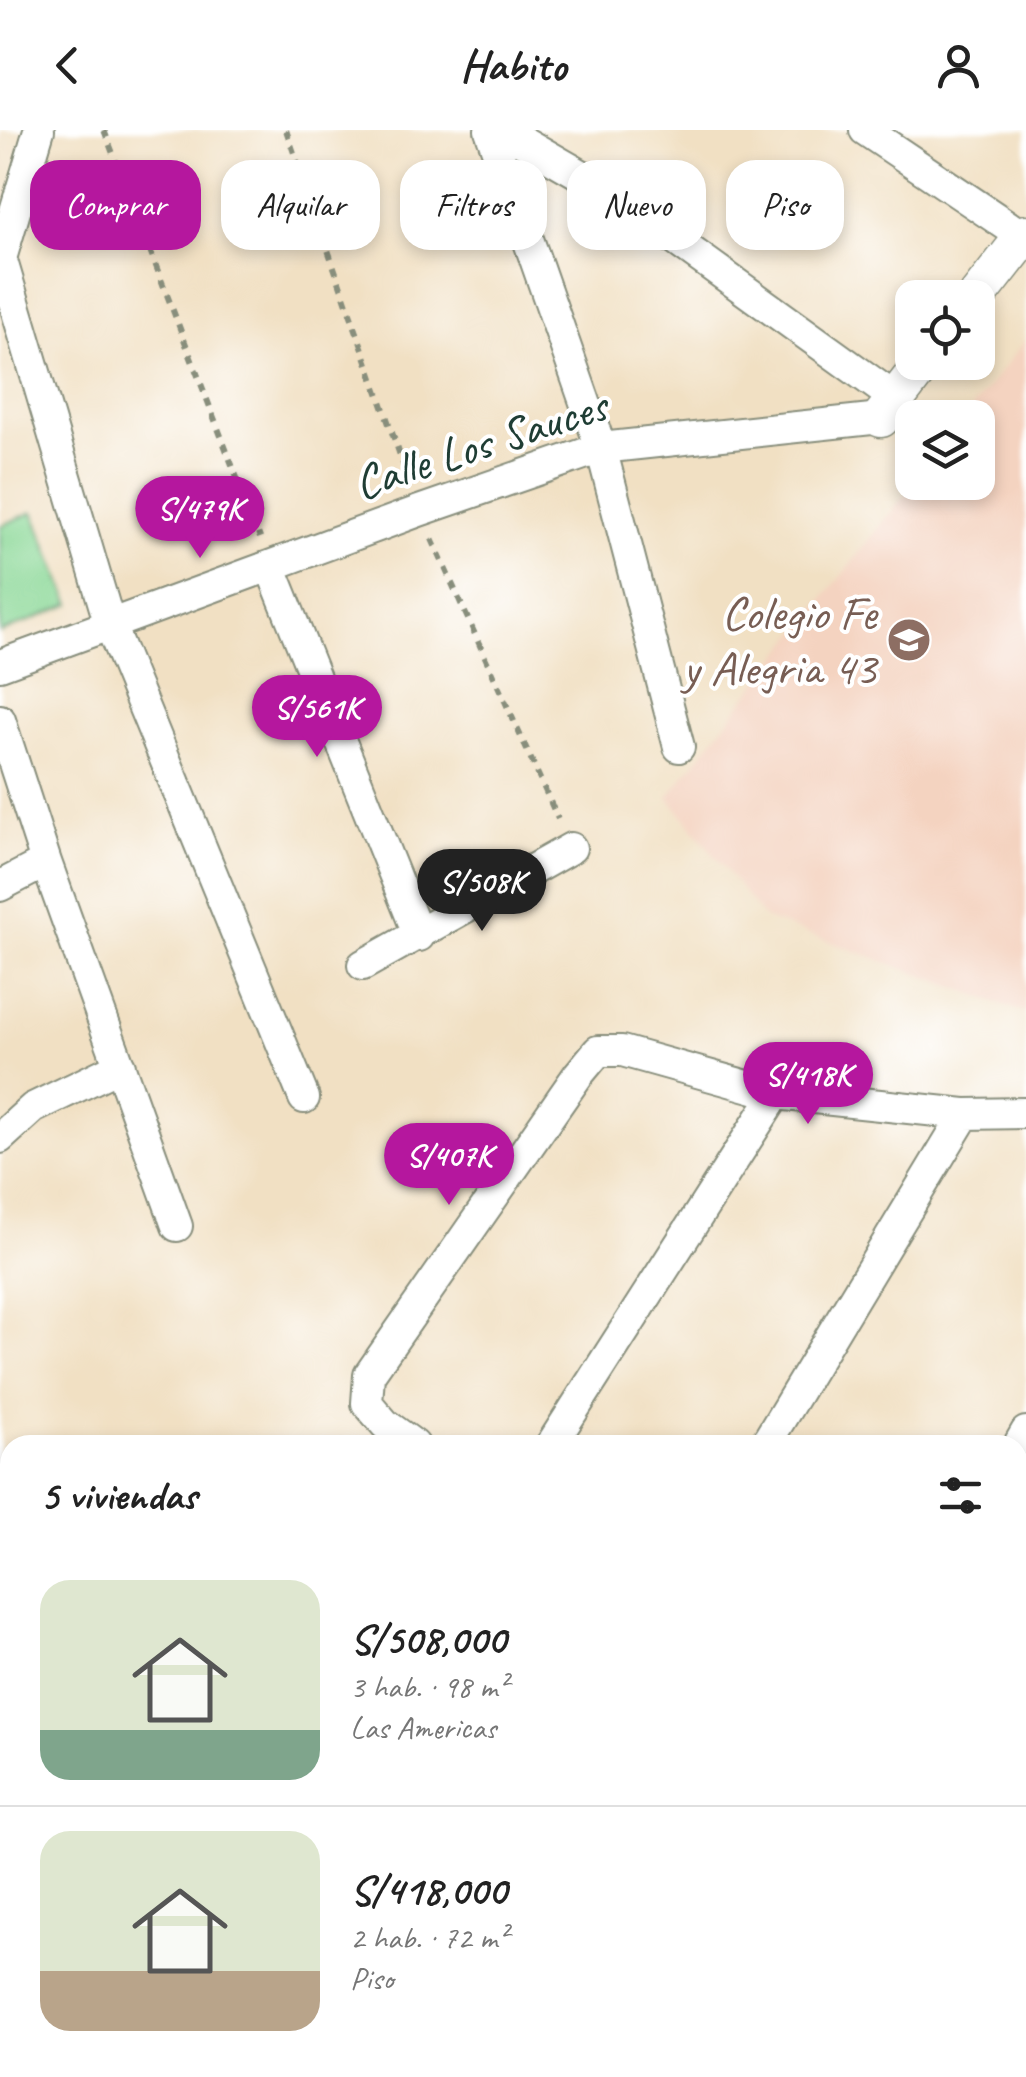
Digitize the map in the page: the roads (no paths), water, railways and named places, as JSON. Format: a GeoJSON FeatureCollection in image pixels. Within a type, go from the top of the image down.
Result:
{"type":"FeatureCollection","features":[{"type":"Feature","properties":{"kind":"street"},"geometry":{"type":"LineString","coordinates":[[39,130],[1,261],[110,625],[304,1098]]}},
{"type":"Feature","properties":{"kind":"street"},"geometry":{"type":"LineString","coordinates":[[490,130],[601,448],[679,747]]}},
{"type":"Feature","properties":{"kind":"street"},"geometry":{"type":"LineString","coordinates":[[503,130],[602,187],[888,408],[910,380]]}},
{"type":"Feature","properties":{"kind":"street"},"geometry":{"type":"LineString","coordinates":[[865,130],[1025,236],[990,280]]}},
{"type":"Feature","properties":{"kind":"street","name":"Calle Los Sauces"},"geometry":{"type":"LineString","coordinates":[[0,665],[271,568],[419,510],[601,448],[888,408]]}},
{"type":"Feature","properties":{"kind":"street"},"geometry":{"type":"LineString","coordinates":[[271,568],[418,936]]}},
{"type":"Feature","properties":{"kind":"street"},"geometry":{"type":"LineString","coordinates":[[0,720],[46,862],[178,1226]]}},
{"type":"Feature","properties":{"kind":"street"},"geometry":{"type":"LineString","coordinates":[[363,965],[571,848]]}},
{"type":"Feature","properties":{"kind":"street"},"geometry":{"type":"LineString","coordinates":[[0,886],[46,862]]}},
{"type":"Feature","properties":{"kind":"street"},"geometry":{"type":"LineString","coordinates":[[400,1435],[367,1403],[369,1375],[598,1051],[622,1051],[776,1094],[964,1114],[1026,1113]]}},
{"type":"Feature","properties":{"kind":"street"},"geometry":{"type":"LineString","coordinates":[[0,1138],[32,1108],[120,1066]]}},
{"type":"Feature","properties":{"kind":"street"},"geometry":{"type":"LineString","coordinates":[[558,1435],[776,1094]]}},
{"type":"Feature","properties":{"kind":"street"},"geometry":{"type":"LineString","coordinates":[[771,1435],[964,1114]]}},
{"type":"Feature","properties":{"kind":"place","name":"Colegio Fe y Alegria 43"},"geometry":{"type":"Point","coordinates":[909,640]}}]}
